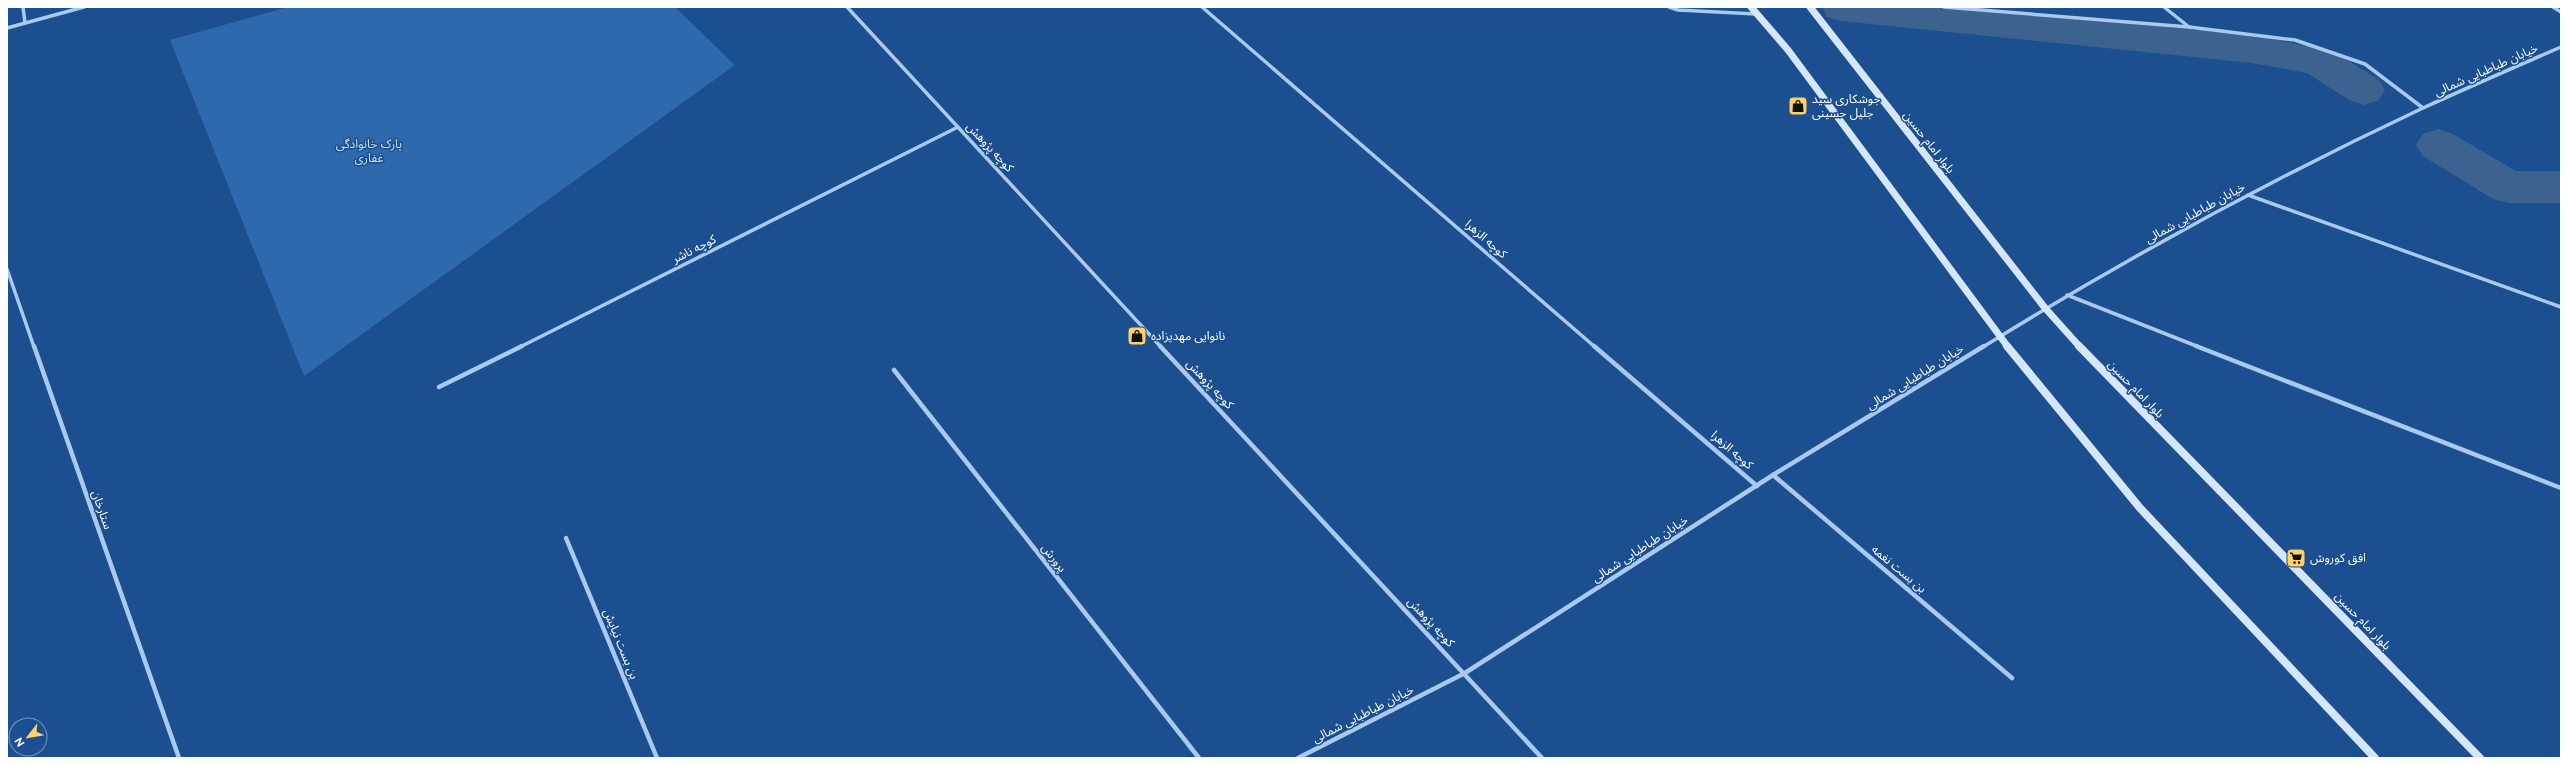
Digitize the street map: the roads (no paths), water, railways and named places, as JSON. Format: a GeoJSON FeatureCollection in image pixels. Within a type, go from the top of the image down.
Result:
{"type":"FeatureCollection","features":[{"type":"Feature","properties":{"kind":"street"},"geometry":{"type":"LineString","coordinates":[[23,7],[25,23]]}},
{"type":"Feature","properties":{"kind":"street"},"geometry":{"type":"LineString","coordinates":[[7,28],[84,7]]}},
{"type":"Feature","properties":{"kind":"street","name":"کوچه پژوهش"},"geometry":{"type":"LineString","coordinates":[[847,7],[1465,673],[1542,758]]}},
{"type":"Feature","properties":{"kind":"street","name":"کوچه الزهرا"},"geometry":{"type":"LineString","coordinates":[[1202,7],[1757,486]]}},
{"type":"Feature","properties":{"kind":"street"},"geometry":{"type":"LineString","coordinates":[[1669,7],[1678,10],[1753,10],[1788,50],[2000,337],[2140,508],[2375,758]]}},
{"type":"Feature","properties":{"kind":"street","name":"بلوار امام حسین"},"geometry":{"type":"LineString","coordinates":[[1810,7],[2045,308],[2104,373],[2480,758]]}},
{"type":"Feature","properties":{"kind":"street"},"geometry":{"type":"LineString","coordinates":[[1944,7],[2189,27],[2295,40],[2330,50],[2365,64],[2423,108]]}},
{"type":"Feature","properties":{"kind":"street"},"geometry":{"type":"LineString","coordinates":[[2164,7],[2189,27]]}},
{"type":"Feature","properties":{"kind":"street"},"geometry":{"type":"LineString","coordinates":[[2553,7],[2561,12]]}},
{"type":"Feature","properties":{"kind":"street","name":"خیابان طباطبایی شمالی"},"geometry":{"type":"LineString","coordinates":[[1298,758],[1465,673],[1773,475],[2067,295],[2248,195],[2423,108],[2561,47]]}},
{"type":"Feature","properties":{"kind":"street","name":"کوچه ناشر"},"geometry":{"type":"LineString","coordinates":[[439,388],[958,128]]}},
{"type":"Feature","properties":{"kind":"street"},"geometry":{"type":"LineString","coordinates":[[2248,195],[2561,307]]}},
{"type":"Feature","properties":{"kind":"street","name":"ستارخان"},"geometry":{"type":"LineString","coordinates":[[7,269],[179,758]]}},
{"type":"Feature","properties":{"kind":"street"},"geometry":{"type":"LineString","coordinates":[[2067,295],[2561,488]]}},
{"type":"Feature","properties":{"kind":"street","name":"پرورش"},"geometry":{"type":"LineString","coordinates":[[894,370],[1199,758]]}},
{"type":"Feature","properties":{"kind":"street","name":"بن بست نغمه"},"geometry":{"type":"LineString","coordinates":[[1773,475],[2012,678]]}},
{"type":"Feature","properties":{"kind":"street","name":"بن بست نیایش"},"geometry":{"type":"LineString","coordinates":[[566,538],[657,758]]}},
{"type":"Feature","properties":{"kind":"waterway"},"geometry":{"type":"LineString","coordinates":[[1841,8],[2252,49],[2318,61],[2364,90]]}},
{"type":"Feature","properties":{"kind":"waterway"},"geometry":{"type":"LineString","coordinates":[[2438,145],[2509,187],[2561,187]]}},
{"type":"Feature","properties":{"kind":"place","name":"جوشکاری سید جلیل حسینی"},"geometry":{"type":"Point","coordinates":[1798,106]}},
{"type":"Feature","properties":{"kind":"place","name":"نانوایی مهدیزاده"},"geometry":{"type":"Point","coordinates":[1137,336]}},
{"type":"Feature","properties":{"kind":"place","name":"افق کوروش"},"geometry":{"type":"Point","coordinates":[2296,558]}},
{"type":"Feature","properties":{"kind":"park label","name":"پارک خانوادگی غفاری"},"geometry":{"type":"Point","coordinates":[369,151]}}]}
